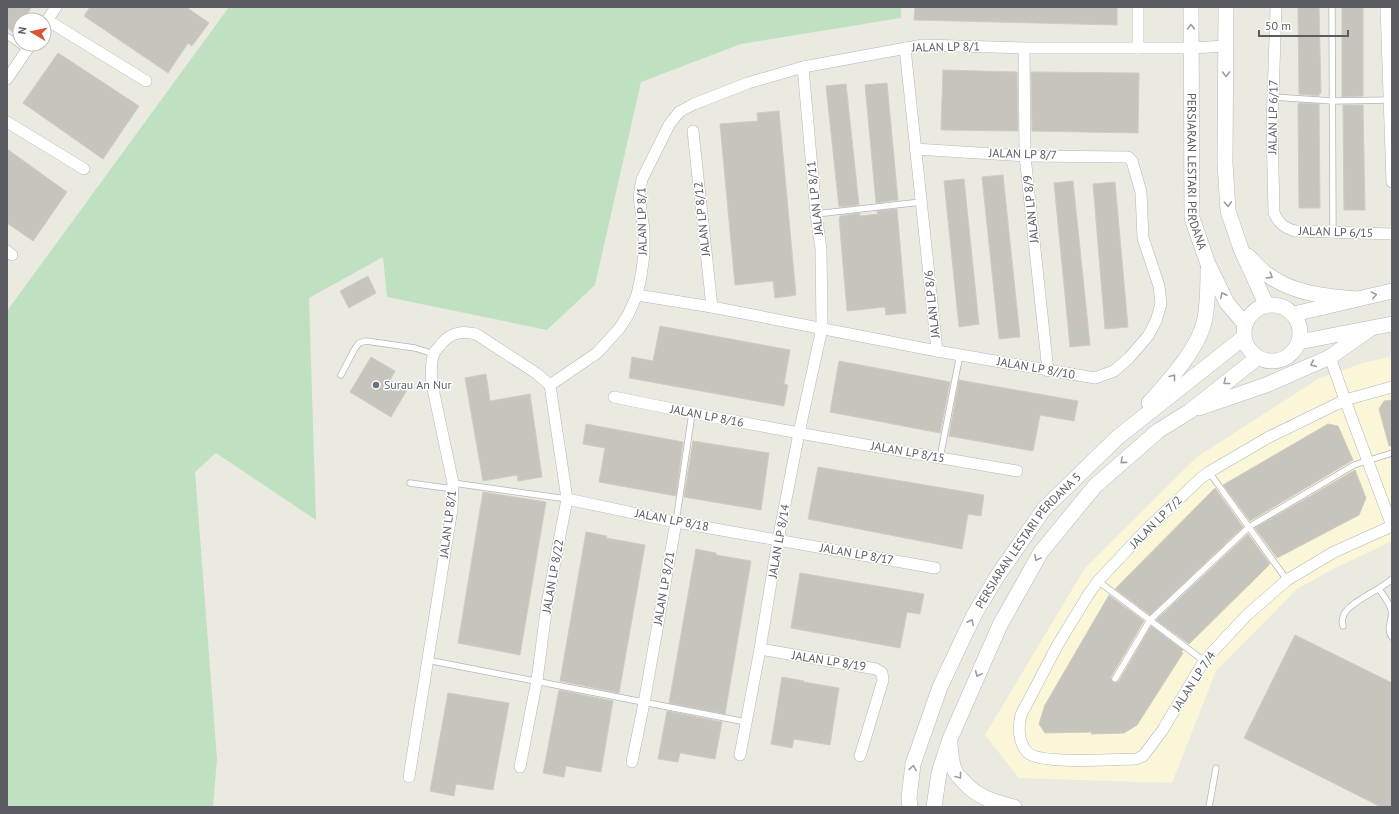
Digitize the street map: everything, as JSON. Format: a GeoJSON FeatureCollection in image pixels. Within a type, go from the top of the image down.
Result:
{"type":"FeatureCollection","features":[{"type":"Feature","properties":{"kind":"main road","name":"PERSIARAN LESTARI PERDANA"},"geometry":{"type":"LineString","coordinates":[[1191,7],[1192,218],[1208,264],[1227,303],[1244,323]]}},
{"type":"Feature","properties":{"kind":"main road"},"geometry":{"type":"LineString","coordinates":[[1226,7],[1225,163],[1228,211],[1242,249],[1266,304]]}},
{"type":"Feature","properties":{"kind":"main road"},"geometry":{"type":"LineString","coordinates":[[1242,249],[1267,275],[1296,290],[1320,296],[1356,299]]}},
{"type":"Feature","properties":{"kind":"main road"},"geometry":{"type":"LineString","coordinates":[[1118,436],[1173,377],[1195,343],[1205,320],[1208,292],[1208,264]]}},
{"type":"Feature","properties":{"kind":"main road"},"geometry":{"type":"LineString","coordinates":[[1294,314],[1392,291]]}},
{"type":"Feature","properties":{"kind":"main road"},"geometry":{"type":"LineString","coordinates":[[1266,304],[1281,305],[1294,314],[1300,327],[1299,342],[1292,353],[1282,360],[1269,362],[1257,358],[1248,350],[1243,338],[1244,323],[1253,311],[1266,304]]}},
{"type":"Feature","properties":{"kind":"main road"},"geometry":{"type":"LineString","coordinates":[[1299,342],[1392,324]]}},
{"type":"Feature","properties":{"kind":"main road"},"geometry":{"type":"LineString","coordinates":[[1190,411],[1266,385],[1330,357],[1370,329]]}},
{"type":"Feature","properties":{"kind":"main road","name":"PERSIARAN LESTARI PERDANA 5"},"geometry":{"type":"LineString","coordinates":[[910,807],[909,798],[913,764],[940,688],[974,615],[998,575],[1044,509],[1118,436],[1243,338]]}},
{"type":"Feature","properties":{"kind":"main road","name":"PERSIARAN LESTARI PERDANA 5"},"geometry":{"type":"LineString","coordinates":[[934,807],[939,773],[950,739],[1000,625],[1041,552],[1095,486],[1158,431],[1190,411],[1257,358]]}},
{"type":"Feature","properties":{"kind":"main road"},"geometry":{"type":"LineString","coordinates":[[950,739],[951,758],[955,772],[968,787],[978,795],[1000,804],[1014,807]]}},
{"type":"Feature","properties":{"kind":"street"},"geometry":{"type":"LineString","coordinates":[[1138,7],[1138,48]]}},
{"type":"Feature","properties":{"kind":"street","name":"JALAN LP 6/17"},"geometry":{"type":"LineString","coordinates":[[1276,7],[1272,127],[1274,213],[1277,220],[1282,225]]}},
{"type":"Feature","properties":{"kind":"street"},"geometry":{"type":"LineString","coordinates":[[1386,7],[1392,182]]}},
{"type":"Feature","properties":{"kind":"street"},"geometry":{"type":"LineString","coordinates":[[52,27],[146,82]]}},
{"type":"Feature","properties":{"kind":"street","name":"JALAN LP 8/1"},"geometry":{"type":"LineString","coordinates":[[550,385],[597,353],[619,329],[628,315],[637,295],[642,276],[644,230],[639,197],[642,179],[669,125],[680,112],[709,98],[748,83],[803,67],[924,45],[1024,48],[1191,48],[1226,46]]}},
{"type":"Feature","properties":{"kind":"street","name":"JALAN LP 8/6"},"geometry":{"type":"LineString","coordinates":[[637,295],[712,307],[937,351],[905,48]]}},
{"type":"Feature","properties":{"kind":"street","name":"JALAN LP 8/9"},"geometry":{"type":"LineString","coordinates":[[1024,48],[1025,156],[1048,371]]}},
{"type":"Feature","properties":{"kind":"street"},"geometry":{"type":"LineString","coordinates":[[7,79],[26,52]]}},
{"type":"Feature","properties":{"kind":"street","name":"JALAN LP 8/11"},"geometry":{"type":"LineString","coordinates":[[803,67],[816,214],[821,249],[822,328]]}},
{"type":"Feature","properties":{"kind":"street"},"geometry":{"type":"LineString","coordinates":[[7,122],[84,169]]}},
{"type":"Feature","properties":{"kind":"street","name":"JALAN LP 8/12"},"geometry":{"type":"LineString","coordinates":[[693,131],[712,307]]}},
{"type":"Feature","properties":{"kind":"street","name":"JALAN LP 8/7"},"geometry":{"type":"LineString","coordinates":[[915,150],[1025,156],[1125,156],[1130,158]]}},
{"type":"Feature","properties":{"kind":"street","name":"JALAN LP 8//10"},"geometry":{"type":"LineString","coordinates":[[937,351],[1095,378],[1114,371],[1129,358],[1148,336],[1156,321],[1161,304],[1159,286],[1143,238],[1141,192],[1130,158]]}},
{"type":"Feature","properties":{"kind":"street","name":"JALAN LP 6/15"},"geometry":{"type":"LineString","coordinates":[[1282,225],[1294,231],[1392,234]]}},
{"type":"Feature","properties":{"kind":"street","name":"JALAN LP 8/14"},"geometry":{"type":"LineString","coordinates":[[740,755],[760,649],[778,540],[822,328]]}},
{"type":"Feature","properties":{"kind":"street"},"geometry":{"type":"LineString","coordinates":[[434,354],[445,340],[455,333],[464,332],[476,334],[536,373],[550,385]]}},
{"type":"Feature","properties":{"kind":"street","name":"JALAN LP 8/1"},"geometry":{"type":"LineString","coordinates":[[409,777],[452,509],[454,486],[432,384],[431,373],[434,354]]}},
{"type":"Feature","properties":{"kind":"street"},"geometry":{"type":"LineString","coordinates":[[1330,357],[1344,400],[1392,526]]}},
{"type":"Feature","properties":{"kind":"street","name":"JALAN LP 8/22"},"geometry":{"type":"LineString","coordinates":[[520,767],[537,680],[547,604],[567,499],[550,385]]}},
{"type":"Feature","properties":{"kind":"street","name":"JALAN LP 7/2"},"geometry":{"type":"LineString","coordinates":[[1028,752],[1022,744],[1019,733],[1021,715],[1057,646],[1098,581],[1144,532],[1209,472],[1269,437],[1344,400],[1392,387]]}},
{"type":"Feature","properties":{"kind":"street","name":"JALAN LP 8/16"},"geometry":{"type":"LineString","coordinates":[[614,397],[799,434]]}},
{"type":"Feature","properties":{"kind":"street","name":"JALAN LP 8/15"},"geometry":{"type":"LineString","coordinates":[[799,434],[1017,471]]}},
{"type":"Feature","properties":{"kind":"street","name":"JALAN LP 8/18"},"geometry":{"type":"LineString","coordinates":[[567,499],[676,522],[778,540]]}},
{"type":"Feature","properties":{"kind":"street","name":"JALAN LP 8/21"},"geometry":{"type":"LineString","coordinates":[[632,762],[676,522]]}},
{"type":"Feature","properties":{"kind":"street","name":"JALAN LP 7/4"},"geometry":{"type":"LineString","coordinates":[[1028,752],[1041,759],[1066,760],[1136,759],[1143,756],[1165,726],[1204,661],[1247,615],[1287,580],[1334,552],[1392,526]]}},
{"type":"Feature","properties":{"kind":"street","name":"JALAN LP 8/17"},"geometry":{"type":"LineString","coordinates":[[778,540],[935,568]]}},
{"type":"Feature","properties":{"kind":"street","name":"JALAN LP 8/19"},"geometry":{"type":"LineString","coordinates":[[760,649],[876,669],[882,673],[883,680],[860,756]]}},
{"type":"Feature","properties":{"kind":"lane"},"geometry":{"type":"LineString","coordinates":[[1332,7],[1333,233]]}},
{"type":"Feature","properties":{"kind":"lane"},"geometry":{"type":"LineString","coordinates":[[1273,97],[1333,101],[1389,100]]}},
{"type":"Feature","properties":{"kind":"lane"},"geometry":{"type":"LineString","coordinates":[[816,214],[921,202]]}},
{"type":"Feature","properties":{"kind":"lane"},"geometry":{"type":"LineString","coordinates":[[341,375],[354,350],[360,343],[366,341],[415,348],[434,354]]}},
{"type":"Feature","properties":{"kind":"lane"},"geometry":{"type":"LineString","coordinates":[[940,458],[960,354]]}},
{"type":"Feature","properties":{"kind":"lane","name":"JALAN LP 8/21"},"geometry":{"type":"LineString","coordinates":[[676,522],[692,413]]}},
{"type":"Feature","properties":{"kind":"lane"},"geometry":{"type":"LineString","coordinates":[[1115,679],[1150,620],[1249,527],[1354,465],[1392,453]]}},
{"type":"Feature","properties":{"kind":"lane"},"geometry":{"type":"LineString","coordinates":[[1209,472],[1287,580]]}},
{"type":"Feature","properties":{"kind":"lane"},"geometry":{"type":"LineString","coordinates":[[410,483],[454,486],[567,499]]}},
{"type":"Feature","properties":{"kind":"lane"},"geometry":{"type":"LineString","coordinates":[[1343,626],[1343,616],[1347,610],[1387,584],[1392,579]]}},
{"type":"Feature","properties":{"kind":"lane"},"geometry":{"type":"LineString","coordinates":[[1098,581],[1204,661]]}},
{"type":"Feature","properties":{"kind":"lane"},"geometry":{"type":"LineString","coordinates":[[1379,589],[1392,610],[1389,633],[1392,637]]}},
{"type":"Feature","properties":{"kind":"lane"},"geometry":{"type":"LineString","coordinates":[[427,660],[537,680],[644,703],[746,722]]}},
{"type":"Feature","properties":{"kind":"lane"},"geometry":{"type":"LineString","coordinates":[[1209,807],[1216,768]]}},
{"type":"Feature","properties":{"kind":"shaded area"},"geometry":{"type":"Polygon","coordinates":[[[1392,356],[1392,541],[1333,569],[1297,589],[1216,671],[1172,783],[1019,778],[985,735],[1085,568],[1197,457],[1318,379],[1360,364],[1392,356]]]}},
{"type":"Feature","properties":{"kind":"green space"},"geometry":{"type":"Polygon","coordinates":[[[229,7],[901,7],[901,18],[741,44],[641,82],[595,285],[547,330],[387,297],[383,257],[309,298],[316,520],[216,453],[195,472],[217,759],[213,807],[7,807],[7,311],[229,7]]]}},
{"type":"Feature","properties":{"kind":"building"},"geometry":{"type":"Polygon","coordinates":[[[7,7],[32,7],[29,12],[12,12],[12,31],[7,28],[7,7]]]}},
{"type":"Feature","properties":{"kind":"building"},"geometry":{"type":"Polygon","coordinates":[[[90,7],[186,7],[209,23],[192,46],[188,43],[168,73],[84,16],[90,7]]]}},
{"type":"Feature","properties":{"kind":"building"},"geometry":{"type":"Polygon","coordinates":[[[915,7],[1117,7],[1117,25],[914,20],[915,7]]]}},
{"type":"Feature","properties":{"kind":"building"},"geometry":{"type":"Polygon","coordinates":[[[1298,7],[1319,7],[1321,93],[1319,96],[1299,94],[1298,7]]]}},
{"type":"Feature","properties":{"kind":"building"},"geometry":{"type":"Polygon","coordinates":[[[1342,7],[1363,7],[1363,96],[1342,97],[1342,7]]]}},
{"type":"Feature","properties":{"kind":"building"},"geometry":{"type":"Polygon","coordinates":[[[58,53],[139,106],[103,159],[23,103],[58,53]]]}},
{"type":"Feature","properties":{"kind":"building"},"geometry":{"type":"Polygon","coordinates":[[[943,70],[1017,72],[1018,131],[941,130],[943,70]]]}},
{"type":"Feature","properties":{"kind":"building"},"geometry":{"type":"Polygon","coordinates":[[[1031,72],[1139,73],[1138,133],[1032,131],[1031,72]]]}},
{"type":"Feature","properties":{"kind":"building"},"geometry":{"type":"Polygon","coordinates":[[[887,83],[898,200],[876,203],[865,85],[887,83]]]}},
{"type":"Feature","properties":{"kind":"building"},"geometry":{"type":"Polygon","coordinates":[[[846,84],[859,205],[839,207],[826,86],[846,84]]]}},
{"type":"Feature","properties":{"kind":"building"},"geometry":{"type":"Polygon","coordinates":[[[1299,103],[1319,104],[1320,208],[1299,208],[1299,103]]]}},
{"type":"Feature","properties":{"kind":"building"},"geometry":{"type":"Polygon","coordinates":[[[1343,105],[1363,105],[1365,210],[1344,210],[1343,105]]]}},
{"type":"Feature","properties":{"kind":"building"},"geometry":{"type":"Polygon","coordinates":[[[779,111],[796,295],[775,298],[773,281],[735,285],[720,124],[758,121],[757,113],[779,111]]]}},
{"type":"Feature","properties":{"kind":"building"},"geometry":{"type":"Polygon","coordinates":[[[7,149],[67,192],[33,241],[7,223],[7,149]]]}},
{"type":"Feature","properties":{"kind":"building"},"geometry":{"type":"Polygon","coordinates":[[[1003,175],[1020,337],[999,339],[982,177],[1003,175]]]}},
{"type":"Feature","properties":{"kind":"building"},"geometry":{"type":"Polygon","coordinates":[[[964,179],[979,324],[959,327],[944,181],[964,179]]]}},
{"type":"Feature","properties":{"kind":"building"},"geometry":{"type":"Polygon","coordinates":[[[1073,181],[1090,345],[1070,347],[1054,183],[1073,181]]]}},
{"type":"Feature","properties":{"kind":"building"},"geometry":{"type":"Polygon","coordinates":[[[1115,182],[1128,327],[1105,329],[1093,184],[1115,182]]]}},
{"type":"Feature","properties":{"kind":"building"},"geometry":{"type":"Polygon","coordinates":[[[897,209],[906,313],[886,315],[885,307],[847,311],[839,218],[840,216],[860,213],[860,216],[878,214],[877,211],[897,209]]]}},
{"type":"Feature","properties":{"kind":"building"},"geometry":{"type":"Polygon","coordinates":[[[368,276],[376,293],[349,308],[340,291],[368,276]]]}},
{"type":"Feature","properties":{"kind":"building"},"geometry":{"type":"Polygon","coordinates":[[[660,326],[790,350],[784,384],[788,385],[784,406],[629,378],[632,357],[653,361],[660,326]]]}},
{"type":"Feature","properties":{"kind":"building","name":"Surau An Nur"},"geometry":{"type":"Polygon","coordinates":[[[371,357],[395,371],[390,380],[407,390],[391,417],[350,392],[371,357]]]}},
{"type":"Feature","properties":{"kind":"building"},"geometry":{"type":"Polygon","coordinates":[[[839,361],[950,382],[940,433],[830,412],[839,361]]]}},
{"type":"Feature","properties":{"kind":"building"},"geometry":{"type":"Polygon","coordinates":[[[486,374],[490,401],[530,394],[542,477],[518,481],[517,475],[483,481],[465,378],[486,374]]]}},
{"type":"Feature","properties":{"kind":"building"},"geometry":{"type":"Polygon","coordinates":[[[959,380],[1078,401],[1074,421],[1040,415],[1033,451],[949,436],[959,380]]]}},
{"type":"Feature","properties":{"kind":"building"},"geometry":{"type":"Polygon","coordinates":[[[1392,400],[1392,446],[1389,446],[1379,409],[1384,401],[1392,400]]]}},
{"type":"Feature","properties":{"kind":"building"},"geometry":{"type":"Polygon","coordinates":[[[586,424],[683,442],[676,496],[599,482],[605,448],[583,444],[586,424]]]}},
{"type":"Feature","properties":{"kind":"building"},"geometry":{"type":"Polygon","coordinates":[[[1328,424],[1338,426],[1353,460],[1250,521],[1223,485],[1328,424]]]}},
{"type":"Feature","properties":{"kind":"building"},"geometry":{"type":"Polygon","coordinates":[[[693,441],[769,453],[761,510],[684,497],[693,441]]]}},
{"type":"Feature","properties":{"kind":"building"},"geometry":{"type":"Polygon","coordinates":[[[818,467],[984,495],[981,516],[968,514],[962,549],[808,519],[818,467]]]}},
{"type":"Feature","properties":{"kind":"building"},"geometry":{"type":"Polygon","coordinates":[[[1355,470],[1366,498],[1359,515],[1277,558],[1255,528],[1355,470]]]}},
{"type":"Feature","properties":{"kind":"building"},"geometry":{"type":"Polygon","coordinates":[[[1215,488],[1243,527],[1150,615],[1115,589],[1215,488]]]}},
{"type":"Feature","properties":{"kind":"building"},"geometry":{"type":"Polygon","coordinates":[[[483,492],[546,502],[520,655],[458,643],[483,492]]]}},
{"type":"Feature","properties":{"kind":"building"},"geometry":{"type":"Polygon","coordinates":[[[586,532],[607,536],[606,538],[645,545],[619,693],[560,681],[586,532]]]}},
{"type":"Feature","properties":{"kind":"building"},"geometry":{"type":"Polygon","coordinates":[[[1248,534],[1270,564],[1189,644],[1156,620],[1248,534]]]}},
{"type":"Feature","properties":{"kind":"building"},"geometry":{"type":"Polygon","coordinates":[[[696,549],[716,553],[716,555],[751,561],[725,714],[669,703],[696,549]]]}},
{"type":"Feature","properties":{"kind":"building"},"geometry":{"type":"Polygon","coordinates":[[[800,573],[924,594],[920,614],[907,612],[900,648],[791,628],[800,573]]]}},
{"type":"Feature","properties":{"kind":"building"},"geometry":{"type":"Polygon","coordinates":[[[1109,595],[1144,621],[1111,677],[1113,682],[1115,683],[1119,681],[1151,626],[1183,650],[1181,652],[1183,653],[1137,725],[1124,733],[1045,733],[1039,724],[1045,705],[1109,595]]]}},
{"type":"Feature","properties":{"kind":"building"},"geometry":{"type":"Polygon","coordinates":[[[1295,635],[1392,683],[1392,807],[1381,807],[1244,738],[1295,635]]]}},
{"type":"Feature","properties":{"kind":"building"},"geometry":{"type":"Polygon","coordinates":[[[782,677],[839,688],[830,745],[794,739],[792,748],[771,744],[782,677]]]}},
{"type":"Feature","properties":{"kind":"building"},"geometry":{"type":"Polygon","coordinates":[[[559,690],[613,701],[601,772],[566,766],[564,777],[543,773],[559,690]]]}},
{"type":"Feature","properties":{"kind":"building"},"geometry":{"type":"Polygon","coordinates":[[[448,693],[509,703],[493,790],[456,784],[454,796],[430,791],[448,693]]]}},
{"type":"Feature","properties":{"kind":"building"},"geometry":{"type":"Polygon","coordinates":[[[667,711],[722,722],[715,759],[680,753],[678,762],[658,759],[667,711]]]}},
{"type":"Feature","properties":{"kind":"place","name":"Surau An Nur"},"geometry":{"type":"Point","coordinates":[376,385]}}]}
